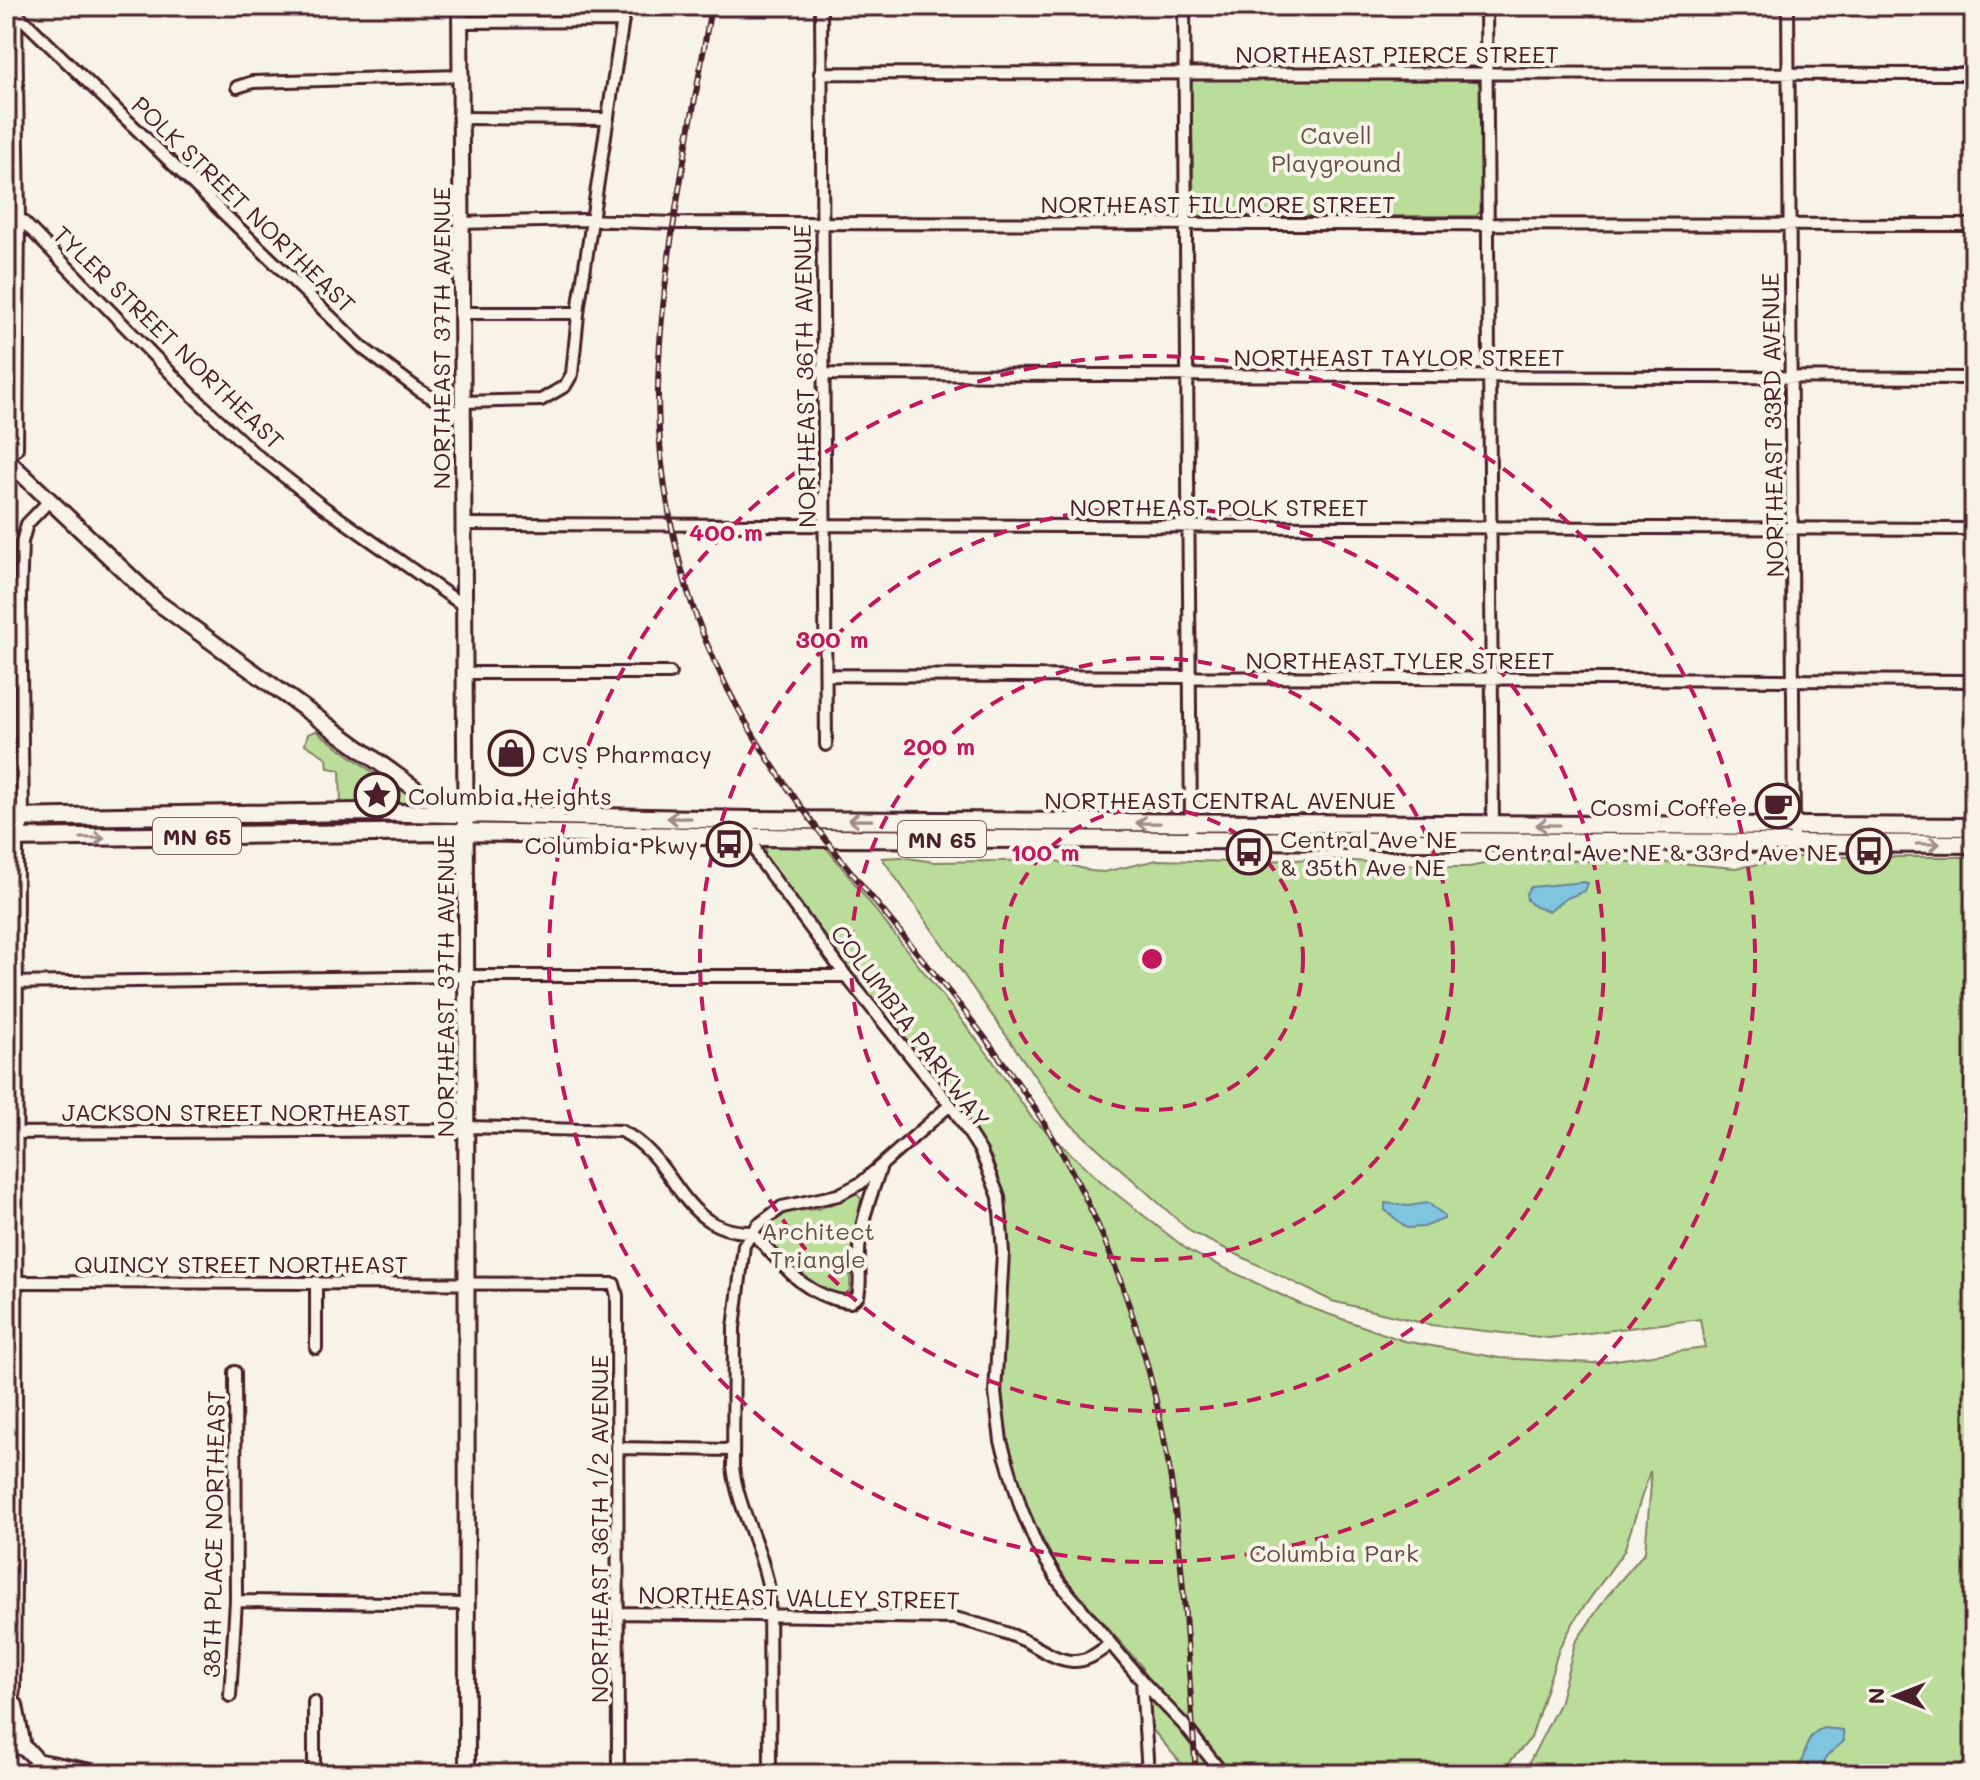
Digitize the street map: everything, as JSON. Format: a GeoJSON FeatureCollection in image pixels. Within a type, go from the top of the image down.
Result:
{"type":"FeatureCollection","features":[{"type":"Feature","properties":{"kind":"main road","name":"MN 65"},"geometry":{"type":"LineString","coordinates":[[15,818],[357,812],[466,814]]}},
{"type":"Feature","properties":{"kind":"main road"},"geometry":{"type":"LineString","coordinates":[[283,834],[298,825],[330,823],[357,812]]}},
{"type":"Feature","properties":{"kind":"main road"},"geometry":{"type":"LineString","coordinates":[[223,835],[234,830],[282,824],[289,813]]}},
{"type":"Feature","properties":{"kind":"main road","name":"NORTHEAST CENTRAL AVENUE"},"geometry":{"type":"LineString","coordinates":[[466,814],[1191,831],[1794,834],[1974,827]]}},
{"type":"Feature","properties":{"kind":"main road","name":"NORTHEAST CENTRAL AVENUE"},"geometry":{"type":"LineString","coordinates":[[466,833],[751,837],[1493,825],[1794,834],[1974,844]]}},
{"type":"Feature","properties":{"kind":"main road","name":"MN 65"},"geometry":{"type":"LineString","coordinates":[[10,838],[466,833]]}},
{"type":"Feature","properties":{"kind":"street","name":"NORTHEAST 37TH AVENUE"},"geometry":{"type":"LineString","coordinates":[[460,6],[466,814],[467,1774]]}},
{"type":"Feature","properties":{"kind":"street"},"geometry":{"type":"LineString","coordinates":[[462,409],[541,400],[565,386],[572,374],[578,313],[625,6]]}},
{"type":"Feature","properties":{"kind":"street","name":"NORTHEAST 36TH AVENUE"},"geometry":{"type":"LineString","coordinates":[[821,6],[826,745]]}},
{"type":"Feature","properties":{"kind":"street"},"geometry":{"type":"LineString","coordinates":[[1184,6],[1191,831]]}},
{"type":"Feature","properties":{"kind":"street"},"geometry":{"type":"LineString","coordinates":[[1486,6],[1493,825]]}},
{"type":"Feature","properties":{"kind":"street","name":"NORTHEAST 33RD AVENUE"},"geometry":{"type":"LineString","coordinates":[[1788,6],[1794,834]]}},
{"type":"Feature","properties":{"kind":"street"},"geometry":{"type":"LineString","coordinates":[[13,9],[19,218],[17,448],[7,459],[157,602],[428,798],[466,814]]}},
{"type":"Feature","properties":{"kind":"street","name":"POLK STREET NORTHEAST"},"geometry":{"type":"LineString","coordinates":[[13,9],[364,349],[419,390],[462,409]]}},
{"type":"Feature","properties":{"kind":"street"},"geometry":{"type":"LineString","coordinates":[[460,22],[623,21]]}},
{"type":"Feature","properties":{"kind":"street","name":"NORTHEAST PIERCE STREET"},"geometry":{"type":"LineString","coordinates":[[820,73],[1974,74]]}},
{"type":"Feature","properties":{"kind":"street"},"geometry":{"type":"LineString","coordinates":[[237,87],[253,82],[460,76]]}},
{"type":"Feature","properties":{"kind":"street"},"geometry":{"type":"LineString","coordinates":[[460,118],[608,119]]}},
{"type":"Feature","properties":{"kind":"street","name":"TYLER STREET NORTHEAST"},"geometry":{"type":"LineString","coordinates":[[6,204],[193,396],[254,453],[334,515],[464,606]]}},
{"type":"Feature","properties":{"kind":"street","name":"NORTHEAST FILLMORE STREET"},"geometry":{"type":"LineString","coordinates":[[461,223],[1974,225]]}},
{"type":"Feature","properties":{"kind":"street"},"geometry":{"type":"LineString","coordinates":[[462,313],[578,313]]}},
{"type":"Feature","properties":{"kind":"street","name":"NORTHEAST TAYLOR STREET"},"geometry":{"type":"LineString","coordinates":[[824,374],[1974,378]]}},
{"type":"Feature","properties":{"kind":"street"},"geometry":{"type":"LineString","coordinates":[[6,1735],[12,1689],[15,1282],[10,838],[15,818],[22,542],[27,524],[50,500]]}},
{"type":"Feature","properties":{"kind":"street","name":"NORTHEAST POLK STREET"},"geometry":{"type":"LineString","coordinates":[[463,524],[1974,529]]}},
{"type":"Feature","properties":{"kind":"street"},"geometry":{"type":"LineString","coordinates":[[464,673],[670,673]]}},
{"type":"Feature","properties":{"kind":"street","name":"NORTHEAST TYLER STREET"},"geometry":{"type":"LineString","coordinates":[[826,675],[1974,681]]}},
{"type":"Feature","properties":{"kind":"street","name":"COLUMBIA PARKWAY"},"geometry":{"type":"LineString","coordinates":[[750,820],[751,837],[760,860],[846,976],[971,1133],[999,1197],[1003,1253],[996,1418],[1021,1508],[1044,1558],[1059,1582],[1110,1644],[1184,1725],[1223,1774]]}},
{"type":"Feature","properties":{"kind":"street"},"geometry":{"type":"LineString","coordinates":[[10,983],[466,976],[846,976]]}},
{"type":"Feature","properties":{"kind":"street"},"geometry":{"type":"LineString","coordinates":[[770,1774],[769,1590],[765,1567],[736,1487],[733,1450],[734,1328],[741,1250],[768,1215],[782,1207],[838,1195],[861,1183],[950,1105]]}},
{"type":"Feature","properties":{"kind":"street","name":"JACKSON STREET NORTHEAST"},"geometry":{"type":"LineString","coordinates":[[11,1133],[434,1130],[466,1127],[621,1131],[650,1150],[690,1205],[709,1222],[733,1232],[752,1232]]}},
{"type":"Feature","properties":{"kind":"street"},"geometry":{"type":"LineString","coordinates":[[752,1232],[788,1273],[808,1288],[827,1298],[850,1302],[858,1296],[861,1286],[859,1251],[864,1219],[880,1169]]}},
{"type":"Feature","properties":{"kind":"street","name":"QUINCY STREET NORTHEAST"},"geometry":{"type":"LineString","coordinates":[[15,1282],[614,1284]]}},
{"type":"Feature","properties":{"kind":"street"},"geometry":{"type":"LineString","coordinates":[[316,1282],[316,1348]]}},
{"type":"Feature","properties":{"kind":"street","name":"NORTHEAST 36TH 1/2 AVENUE"},"geometry":{"type":"LineString","coordinates":[[614,1284],[617,1296],[618,1774]]}},
{"type":"Feature","properties":{"kind":"street","name":"38TH PLACE NORTHEAST"},"geometry":{"type":"LineString","coordinates":[[230,1696],[236,1601],[235,1372]]}},
{"type":"Feature","properties":{"kind":"street"},"geometry":{"type":"LineString","coordinates":[[617,1448],[733,1450]]}},
{"type":"Feature","properties":{"kind":"street"},"geometry":{"type":"LineString","coordinates":[[236,1601],[467,1604]]}},
{"type":"Feature","properties":{"kind":"street","name":"NORTHEAST VALLEY STREET"},"geometry":{"type":"LineString","coordinates":[[618,1613],[955,1618],[989,1626],[1061,1660],[1074,1661],[1089,1659],[1110,1644]]}},
{"type":"Feature","properties":{"kind":"street"},"geometry":{"type":"LineString","coordinates":[[1142,1681],[1148,1774]]}},
{"type":"Feature","properties":{"kind":"street"},"geometry":{"type":"LineString","coordinates":[[12,1689],[18,1732],[23,1747],[38,1767],[88,1773],[138,1774]]}},
{"type":"Feature","properties":{"kind":"street"},"geometry":{"type":"LineString","coordinates":[[314,1702],[314,1774]]}},
{"type":"Feature","properties":{"kind":"street"},"geometry":{"type":"LineString","coordinates":[[6,1745],[23,1747]]}},
{"type":"Feature","properties":{"kind":"green space","name":"Cavell Playground"},"geometry":{"type":"Polygon","coordinates":[[[1192,81],[1477,81],[1480,86],[1482,210],[1476,216],[1194,216],[1191,87],[1192,81]]]}},
{"type":"Feature","properties":{"kind":"green space"},"geometry":{"type":"Polygon","coordinates":[[[316,731],[422,805],[360,801],[341,807],[340,770],[328,768],[327,758],[305,744],[308,734],[316,731]]]}},
{"type":"Feature","properties":{"kind":"green space","name":"Columbia Park"},"geometry":{"type":"Polygon","coordinates":[[[772,842],[822,842],[988,1054],[1032,1118],[1106,1186],[1189,1251],[1300,1304],[1404,1341],[1499,1358],[1593,1363],[1705,1348],[1700,1319],[1549,1338],[1431,1325],[1332,1301],[1191,1232],[1064,1118],[882,858],[901,857],[934,862],[1053,860],[1104,872],[1157,860],[1236,862],[1320,859],[1469,867],[1509,859],[1679,863],[1735,868],[1782,857],[1974,857],[1974,1774],[1519,1774],[1528,1765],[1559,1704],[1575,1643],[1607,1596],[1645,1552],[1650,1471],[1624,1551],[1576,1618],[1559,1649],[1531,1738],[1499,1774],[1190,1774],[1151,1728],[1143,1668],[1071,1586],[1053,1559],[1024,1502],[1007,1443],[1000,1364],[1008,1217],[992,1158],[968,1120],[784,886],[764,857],[766,848],[772,842]]]}},
{"type":"Feature","properties":{"kind":"green space","name":"Architect Triangle"},"geometry":{"type":"Polygon","coordinates":[[[853,1194],[861,1199],[851,1254],[850,1290],[843,1296],[819,1287],[794,1270],[773,1248],[765,1225],[783,1212],[817,1209],[853,1194]]]}},
{"type":"Feature","properties":{"kind":"water"},"geometry":{"type":"Polygon","coordinates":[[[1588,883],[1585,891],[1565,899],[1549,911],[1535,907],[1527,900],[1526,893],[1531,887],[1588,883]]]}},
{"type":"Feature","properties":{"kind":"water"},"geometry":{"type":"Polygon","coordinates":[[[1385,1203],[1408,1206],[1428,1203],[1444,1215],[1444,1219],[1424,1227],[1407,1228],[1385,1210],[1385,1203]]]}},
{"type":"Feature","properties":{"kind":"water"},"geometry":{"type":"Polygon","coordinates":[[[1824,1728],[1843,1730],[1844,1741],[1825,1759],[1822,1774],[1793,1774],[1802,1762],[1811,1737],[1824,1728]]]}},
{"type":"Feature","properties":{"kind":"railway"},"geometry":{"type":"LineString","coordinates":[[711,6],[678,195],[660,338],[658,409],[661,455],[681,567],[708,646],[744,720],[838,856],[994,1050],[1041,1118],[1066,1160],[1108,1249],[1141,1343],[1164,1439],[1180,1558],[1196,1774]]}},
{"type":"Feature","properties":{"kind":"place","name":"CVS Pharmacy"},"geometry":{"type":"Point","coordinates":[511,753]}},
{"type":"Feature","properties":{"kind":"place","name":"Columbia Heights"},"geometry":{"type":"Point","coordinates":[377,795]}},
{"type":"Feature","properties":{"kind":"place","name":"Cosmi Coffee"},"geometry":{"type":"Point","coordinates":[1778,806]}},
{"type":"Feature","properties":{"kind":"place","name":"Columbia Pkwy"},"geometry":{"type":"Point","coordinates":[729,844]}},
{"type":"Feature","properties":{"kind":"place","name":"Central Ave NE & 33rd Ave NE"},"geometry":{"type":"Point","coordinates":[1869,851]}},
{"type":"Feature","properties":{"kind":"place","name":"Central Ave NE & 35th Ave NE"},"geometry":{"type":"Point","coordinates":[1249,852]}}]}
